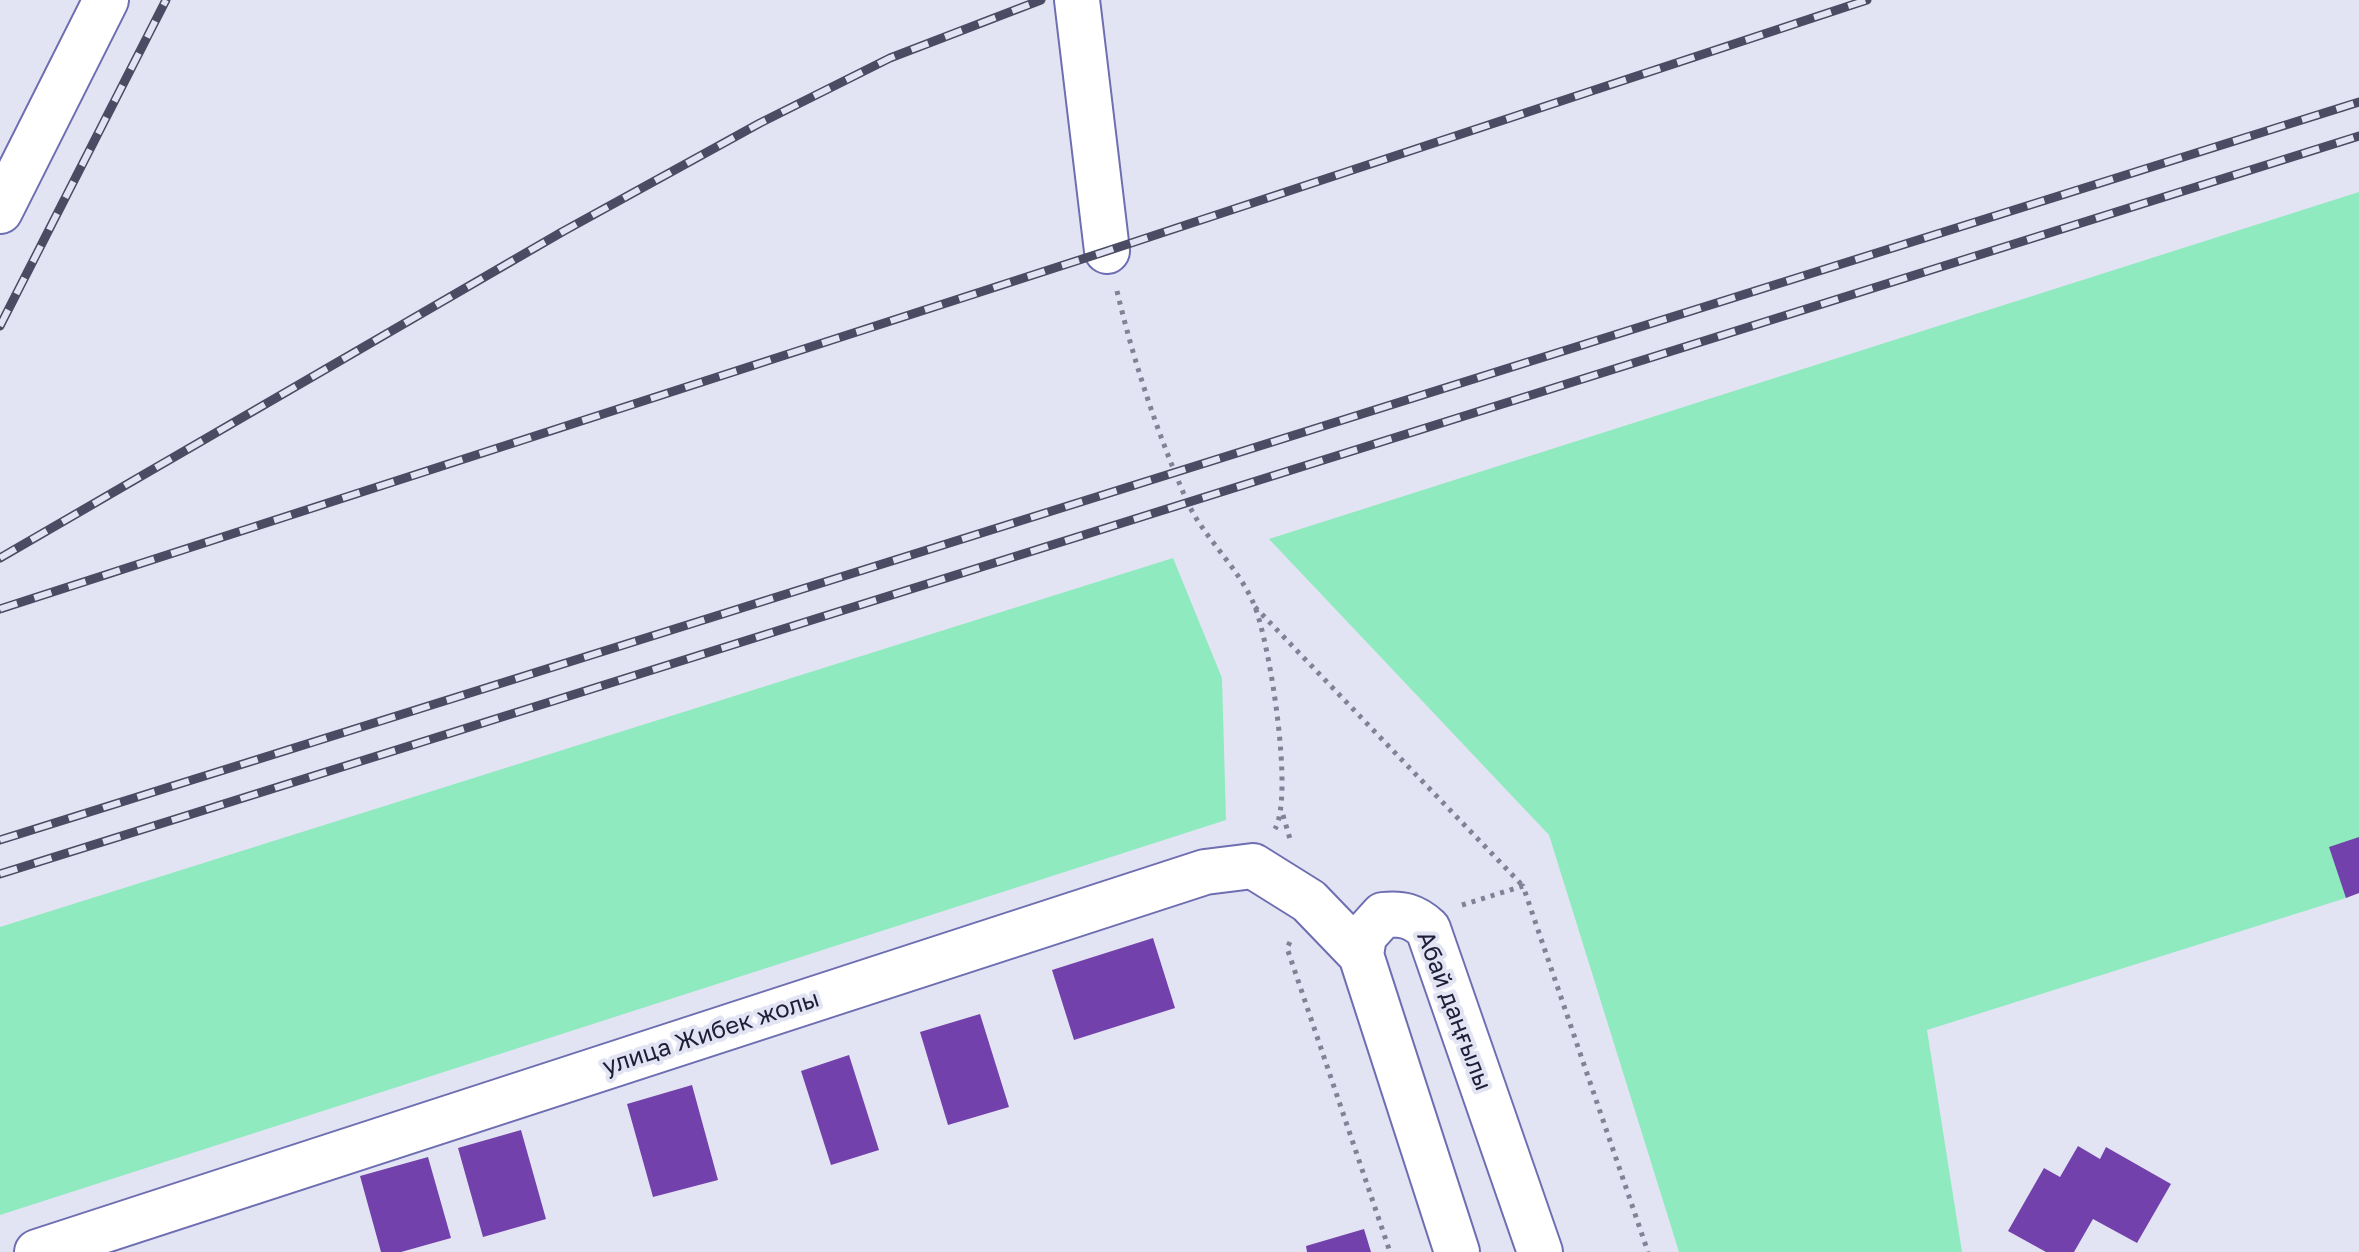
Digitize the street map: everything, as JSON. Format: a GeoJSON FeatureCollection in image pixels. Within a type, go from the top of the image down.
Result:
{"type":"FeatureCollection","features":[{"type":"Feature","properties":{"kind":"street"},"geometry":{"type":"LineString","coordinates":[[0,211],[106,0]]}},
{"type":"Feature","properties":{"kind":"street"},"geometry":{"type":"LineString","coordinates":[[1077,0],[1107,251]]}},
{"type":"Feature","properties":{"kind":"street"},"geometry":{"type":"LineString","coordinates":[[1253,866],[1309,901],[1361,955],[1457,1252]]}},
{"type":"Feature","properties":{"kind":"street","name":"улица Жибек жолы"},"geometry":{"type":"LineString","coordinates":[[37,1252],[1205,872],[1253,866]]}},
{"type":"Feature","properties":{"kind":"street","name":"Абай даңғылы"},"geometry":{"type":"LineString","coordinates":[[1361,955],[1364,936],[1383,915],[1400,913],[1417,919],[1428,929],[1540,1252]]}},
{"type":"Feature","properties":{"kind":"path"},"geometry":{"type":"LineString","coordinates":[[1107,251],[1134,366],[1187,502],[1255,607],[1523,886],[1648,1252]]}},
{"type":"Feature","properties":{"kind":"path"},"geometry":{"type":"LineString","coordinates":[[1253,866],[1283,815],[1282,738],[1255,607]]}},
{"type":"Feature","properties":{"kind":"path"},"geometry":{"type":"LineString","coordinates":[[1417,919],[1523,886]]}},
{"type":"Feature","properties":{"kind":"path"},"geometry":{"type":"LineString","coordinates":[[1309,901],[1287,948],[1390,1252]]}},
{"type":"Feature","properties":{"kind":"green space"},"geometry":{"type":"Polygon","coordinates":[[[2359,192],[2359,837],[2346,898],[1927,1030],[1962,1252],[1679,1252],[1549,835],[1269,539],[2359,192]]]}},
{"type":"Feature","properties":{"kind":"green space"},"geometry":{"type":"Polygon","coordinates":[[[1173,558],[1222,678],[1226,820],[0,1215],[0,927],[1173,558]]]}},
{"type":"Feature","properties":{"kind":"building"},"geometry":{"type":"Polygon","coordinates":[[[2359,837],[2359,893],[2346,898],[2329,847],[2359,837]]]}},
{"type":"Feature","properties":{"kind":"building"},"geometry":{"type":"Polygon","coordinates":[[[1153,938],[1175,1008],[1074,1040],[1052,970],[1153,938]]]}},
{"type":"Feature","properties":{"kind":"building"},"geometry":{"type":"Polygon","coordinates":[[[980,1014],[1009,1107],[948,1125],[920,1032],[980,1014]]]}},
{"type":"Feature","properties":{"kind":"building"},"geometry":{"type":"Polygon","coordinates":[[[849,1055],[879,1150],[831,1165],[801,1071],[849,1055]]]}},
{"type":"Feature","properties":{"kind":"building"},"geometry":{"type":"Polygon","coordinates":[[[692,1085],[718,1180],[653,1197],[627,1104],[692,1085]]]}},
{"type":"Feature","properties":{"kind":"building"},"geometry":{"type":"Polygon","coordinates":[[[521,1130],[546,1219],[483,1237],[458,1148],[521,1130]]]}},
{"type":"Feature","properties":{"kind":"building"},"geometry":{"type":"Polygon","coordinates":[[[2078,1146],[2100,1159],[2106,1147],[2171,1184],[2137,1243],[2093,1219],[2074,1252],[2046,1252],[2008,1231],[2044,1168],[2060,1177],[2078,1146]]]}},
{"type":"Feature","properties":{"kind":"building"},"geometry":{"type":"Polygon","coordinates":[[[428,1157],[451,1238],[401,1252],[381,1252],[360,1176],[428,1157]]]}},
{"type":"Feature","properties":{"kind":"building"},"geometry":{"type":"Polygon","coordinates":[[[1364,1229],[1371,1252],[1307,1252],[1306,1246],[1364,1229]]]}},
{"type":"Feature","properties":{"kind":"railway"},"geometry":{"type":"LineString","coordinates":[[0,326],[166,0]]}},
{"type":"Feature","properties":{"kind":"railway"},"geometry":{"type":"LineString","coordinates":[[0,558],[562,232],[760,123],[890,58],[1041,0]]}},
{"type":"Feature","properties":{"kind":"railway"},"geometry":{"type":"LineString","coordinates":[[0,609],[1107,251],[1867,0]]}},
{"type":"Feature","properties":{"kind":"railway"},"geometry":{"type":"LineString","coordinates":[[0,840],[2359,102]]}},
{"type":"Feature","properties":{"kind":"railway"},"geometry":{"type":"LineString","coordinates":[[0,874],[2359,136]]}}]}
